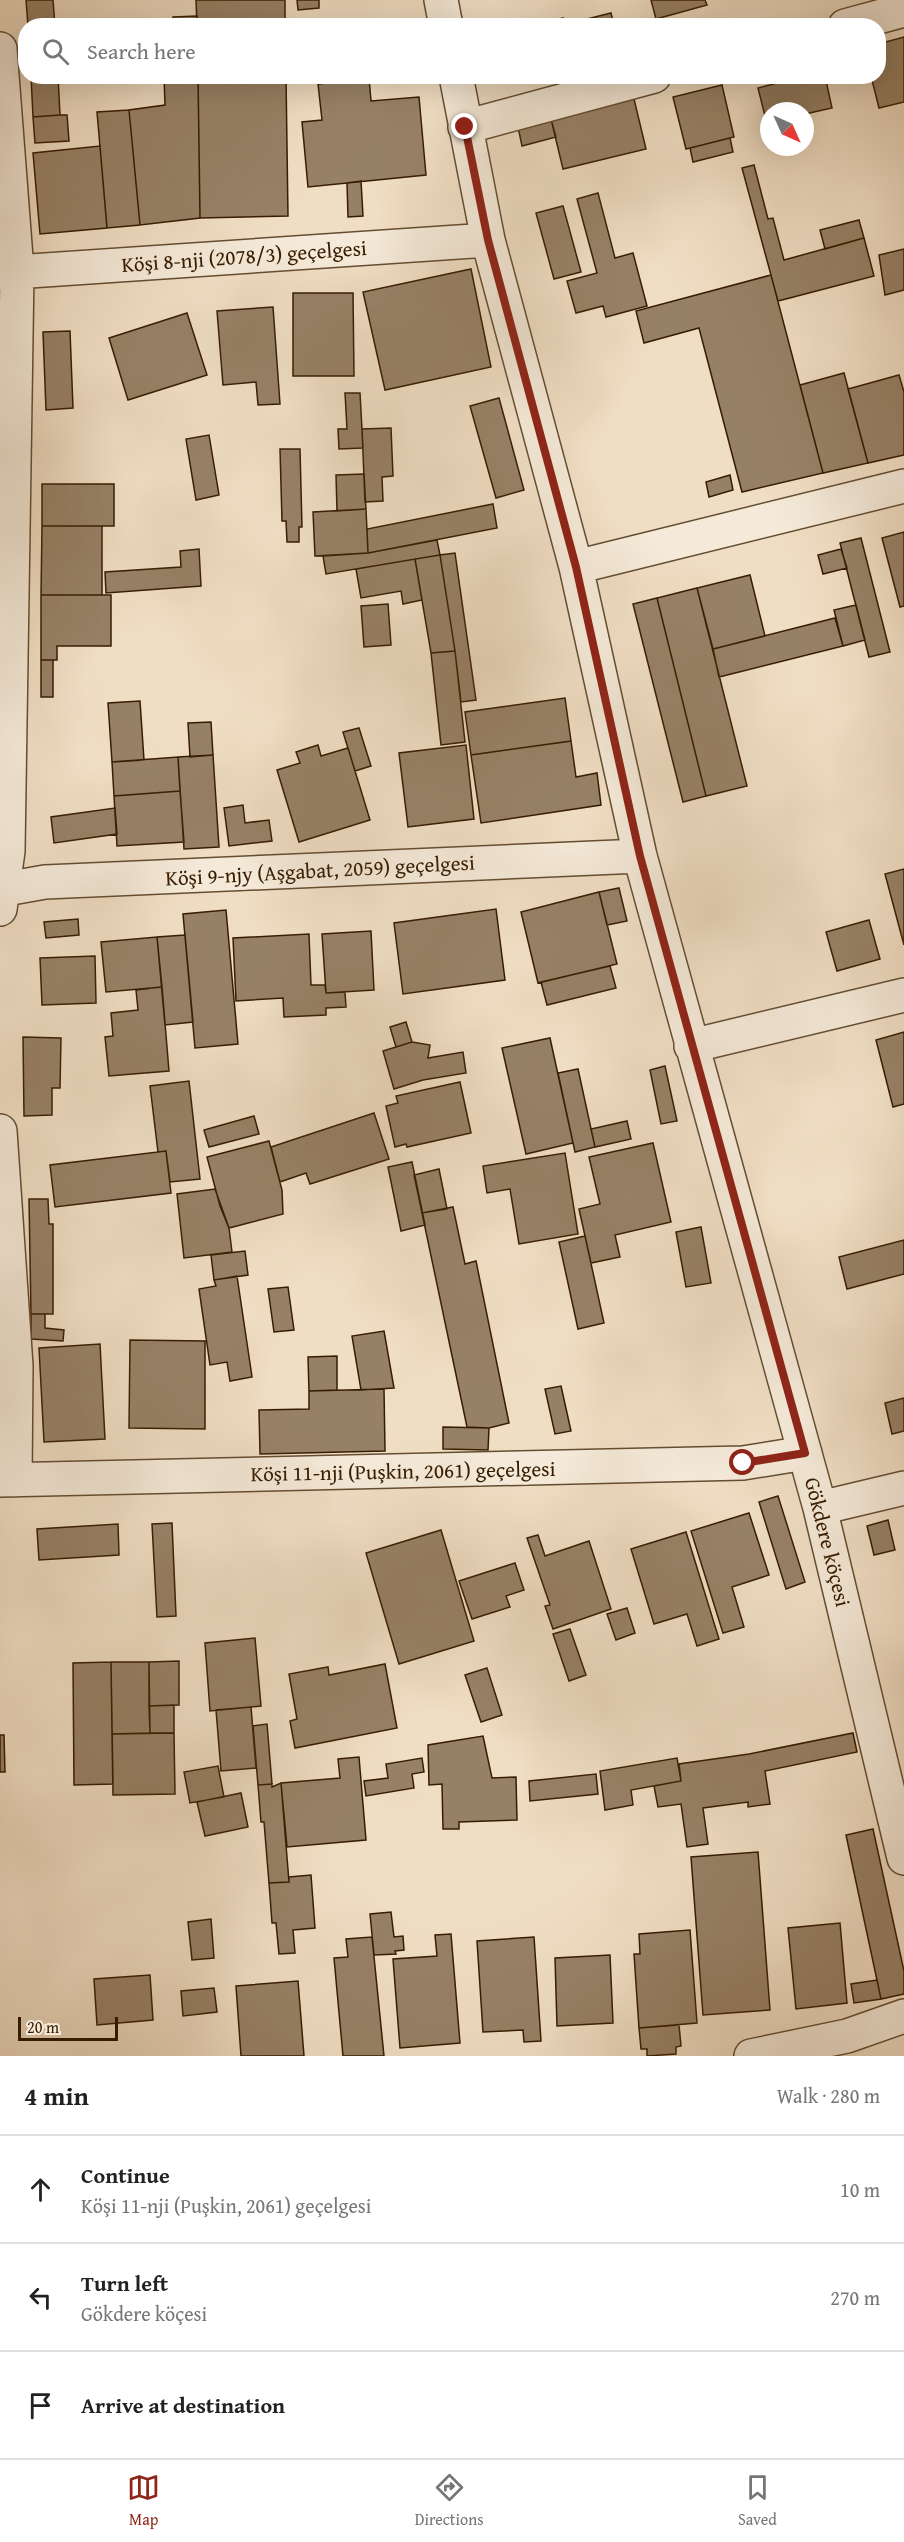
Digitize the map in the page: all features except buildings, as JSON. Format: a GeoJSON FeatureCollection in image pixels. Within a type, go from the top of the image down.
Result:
{"type":"FeatureCollection","features":[{"type":"Feature","properties":{"kind":"street"},"geometry":{"type":"LineString","coordinates":[[441,0],[444,18]]}},
{"type":"Feature","properties":{"kind":"street"},"geometry":{"type":"LineString","coordinates":[[874,18],[904,10]]}},
{"type":"Feature","properties":{"kind":"street"},"geometry":{"type":"LineString","coordinates":[[0,50],[8,272],[8,851],[1,896]]}},
{"type":"Feature","properties":{"kind":"street","name":"Gökdere köçesi"},"geometry":{"type":"LineString","coordinates":[[457,84],[488,240],[576,567],[640,856],[820,1508],[904,1858]]}},
{"type":"Feature","properties":{"kind":"street"},"geometry":{"type":"LineString","coordinates":[[465,127],[624,84]]}},
{"type":"Feature","properties":{"kind":"street","name":"Köşi 8-nji (2078/3) geçelgesi"},"geometry":{"type":"LineString","coordinates":[[8,272],[488,240]]}},
{"type":"Feature","properties":{"kind":"street"},"geometry":{"type":"LineString","coordinates":[[576,567],[904,486]]}},
{"type":"Feature","properties":{"kind":"street","name":"Köşi 9-njy (Aşgabat, 2059) geçelgesi"},"geometry":{"type":"LineString","coordinates":[[1,896],[45,882],[640,856]]}},
{"type":"Feature","properties":{"kind":"street"},"geometry":{"type":"LineString","coordinates":[[691,1046],[904,995]]}},
{"type":"Feature","properties":{"kind":"street"},"geometry":{"type":"LineString","coordinates":[[0,1131],[16,1366],[8,1480]]}},
{"type":"Feature","properties":{"kind":"street","name":"Köşi 11-nji (Puşkin, 2061) geçelgesi"},"geometry":{"type":"LineString","coordinates":[[8,1480],[743,1463],[805,1453]]}},
{"type":"Feature","properties":{"kind":"street"},"geometry":{"type":"LineString","coordinates":[[820,1508],[904,1488]]}},
{"type":"Feature","properties":{"kind":"street"},"geometry":{"type":"LineString","coordinates":[[751,2056],[847,2036],[904,2016]]}},
{"type":"Feature","properties":{"kind":"route"},"geometry":{"type":"LineString","coordinates":[[465,127],[488,240],[576,567],[640,856],[805,1453],[743,1463]]}}]}
